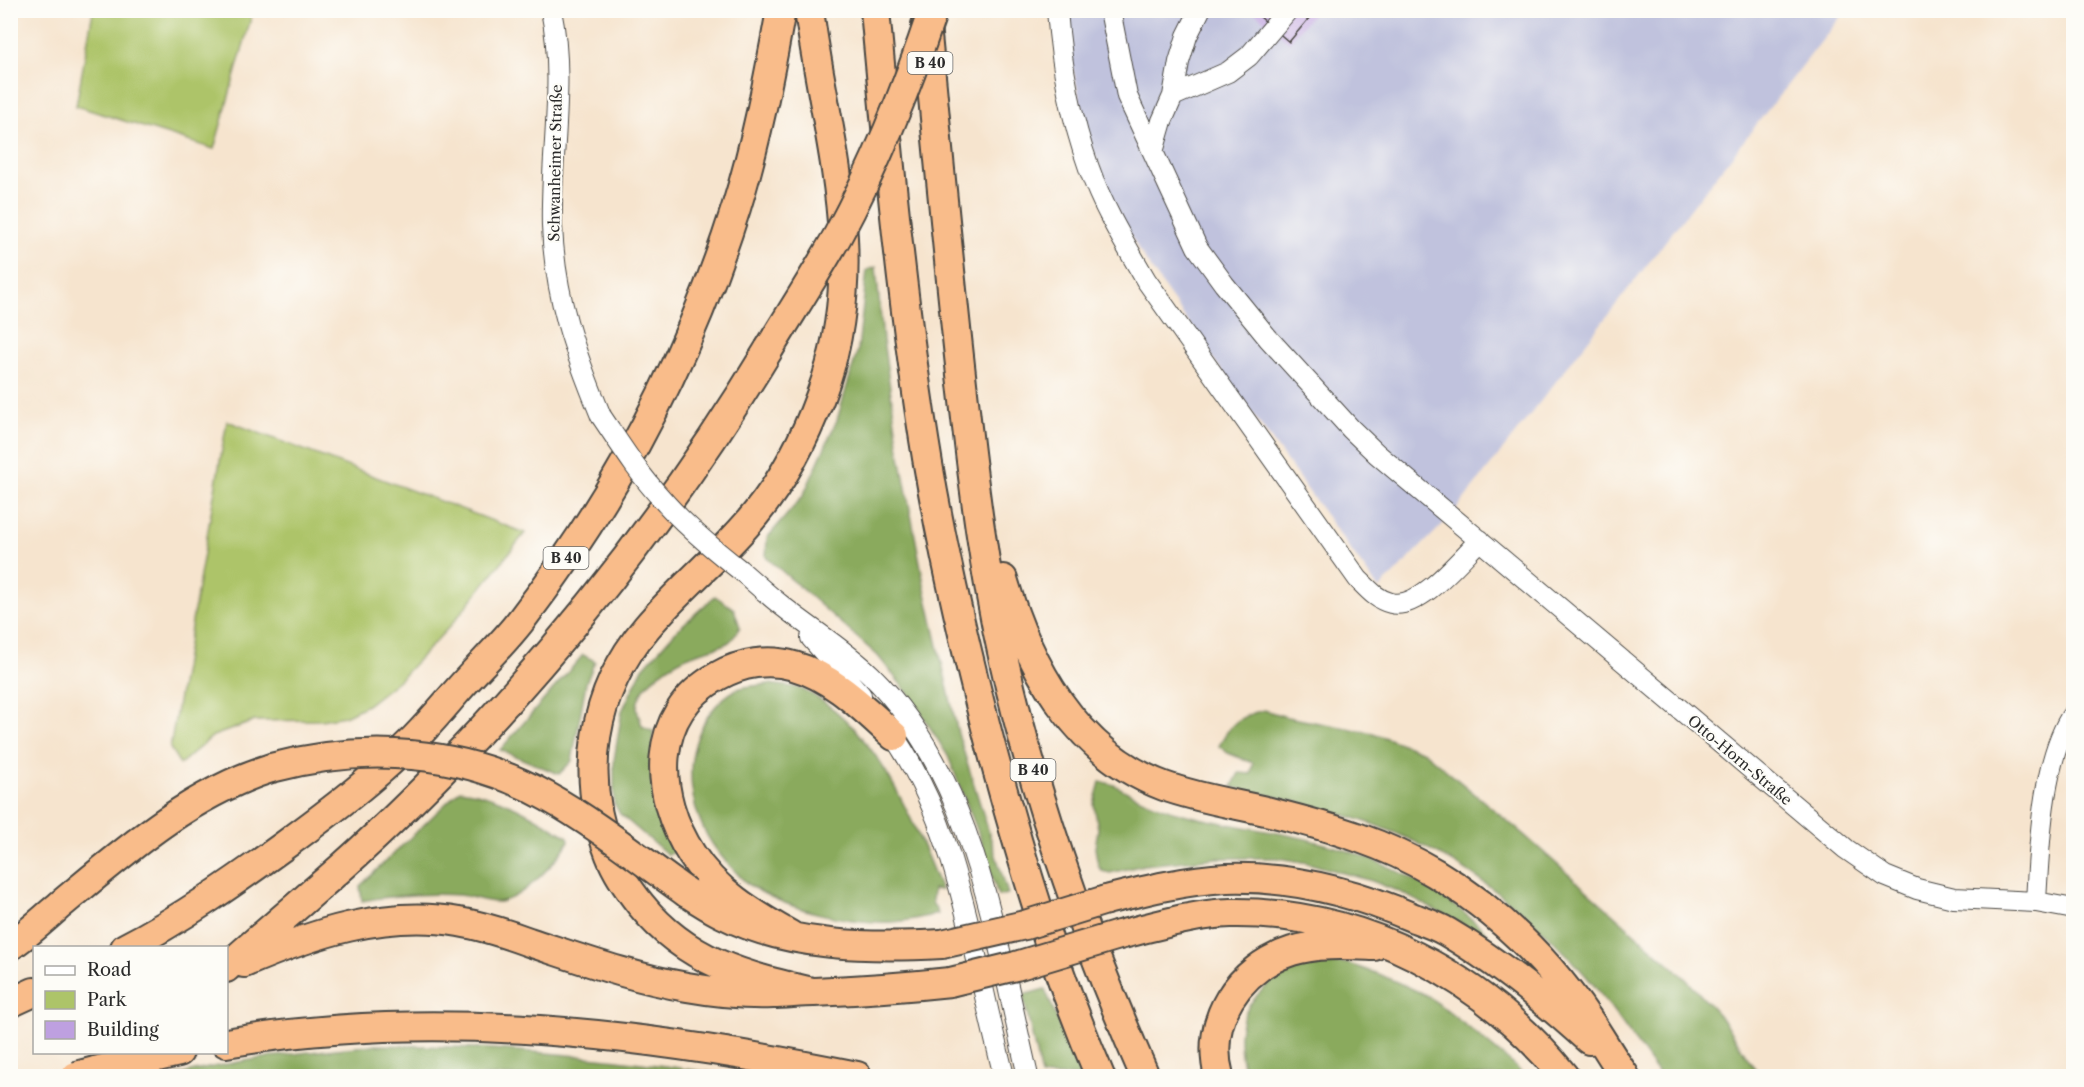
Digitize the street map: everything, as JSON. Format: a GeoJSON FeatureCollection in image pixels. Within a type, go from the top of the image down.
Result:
{"type":"FeatureCollection","features":[{"type":"Feature","properties":{"kind":"highway","name":"B 40"},"geometry":{"type":"LineString","coordinates":[[129,946],[154,933],[221,889],[348,798],[421,731],[520,622],[555,574],[592,519],[638,442],[697,318],[719,258],[751,156],[764,101],[780,10]]}},
{"type":"Feature","properties":{"kind":"highway"},"geometry":{"type":"LineString","coordinates":[[809,10],[844,225],[840,320],[827,377],[818,405],[798,448],[766,500],[732,540],[646,628],[629,652],[604,704],[594,747],[593,781],[599,823],[612,860],[624,882],[651,917],[681,944],[714,963],[758,979],[812,992]]}},
{"type":"Feature","properties":{"kind":"highway","name":"B 40"},"geometry":{"type":"LineString","coordinates":[[875,10],[908,322],[928,464],[953,586],[969,661],[1013,830],[1062,980],[1100,1077]]}},
{"type":"Feature","properties":{"kind":"highway","name":"B 40"},"geometry":{"type":"LineString","coordinates":[[925,10],[969,449],[998,632],[1034,774],[1070,889],[1100,970],[1145,1077]]}},
{"type":"Feature","properties":{"kind":"highway","name":"B 40"},"geometry":{"type":"LineString","coordinates":[[228,967],[411,803],[554,649],[647,533],[735,406],[837,236],[885,138],[913,70],[933,10]]}},
{"type":"Feature","properties":{"kind":"highway"},"geometry":{"type":"LineString","coordinates":[[969,449],[1015,616],[1045,682],[1062,708],[1088,738],[1124,765],[1162,785],[1216,801],[1350,834],[1371,841],[1435,873],[1489,910],[1541,959],[1588,1019],[1621,1071]]}},
{"type":"Feature","properties":{"kind":"highway"},"geometry":{"type":"LineString","coordinates":[[790,935],[738,904],[700,866],[682,836],[668,799],[663,762],[667,740],[677,714],[699,687],[732,668],[779,663],[792,665],[820,676],[856,702],[894,736]]}},
{"type":"Feature","properties":{"kind":"highway"},"geometry":{"type":"LineString","coordinates":[[10,946],[165,820],[204,797],[253,774],[301,760],[363,753],[433,757],[477,767],[516,781],[548,797],[579,816],[687,893],[724,915],[761,928],[847,945],[884,947],[942,944],[1025,925],[1149,889],[1228,878],[1304,884],[1390,908],[1445,931],[1487,957],[1550,1005],[1621,1071]]}},
{"type":"Feature","properties":{"kind":"highway"},"geometry":{"type":"LineString","coordinates":[[228,968],[293,943],[347,926],[391,920],[434,919],[460,922],[498,932],[609,969],[684,987],[725,993],[772,994],[891,989],[950,982],[1191,917],[1230,913],[1270,914],[1319,921],[1362,933],[1420,957],[1483,996],[1519,1029],[1564,1077]]}},
{"type":"Feature","properties":{"kind":"highway"},"geometry":{"type":"LineString","coordinates":[[1219,1077],[1215,1052],[1221,1016],[1242,982],[1256,969],[1280,955],[1307,948],[1346,945],[1395,946]]}},
{"type":"Feature","properties":{"kind":"highway"},"geometry":{"type":"LineString","coordinates":[[10,1003],[33,992]]}},
{"type":"Feature","properties":{"kind":"highway"},"geometry":{"type":"LineString","coordinates":[[228,1043],[323,1030],[392,1027],[507,1028],[634,1039],[722,1052],[857,1077]]}},
{"type":"Feature","properties":{"kind":"highway"},"geometry":{"type":"LineString","coordinates":[[78,1077],[111,1054]]}},
{"type":"Feature","properties":{"kind":"highway"},"geometry":{"type":"LineString","coordinates":[[78,1077],[175,1054]]}},
{"type":"Feature","properties":{"kind":"street","name":"Schwanheimer Straße"},"geometry":{"type":"LineString","coordinates":[[551,10],[556,63],[552,224],[557,277],[570,336],[601,416],[623,450],[663,501],[711,547],[781,605]]}},
{"type":"Feature","properties":{"kind":"street"},"geometry":{"type":"LineString","coordinates":[[1057,10],[1060,47],[1078,137],[1090,171],[1122,238],[1146,280],[1358,579],[1370,591],[1386,601],[1394,604],[1410,601],[1426,591],[1480,540]]}},
{"type":"Feature","properties":{"kind":"street","name":"Otto-Horn-Straße"},"geometry":{"type":"LineString","coordinates":[[1110,10],[1127,96],[1197,247],[1268,338],[1351,429],[1846,849],[1885,876],[1917,889],[1954,898],[2036,902],[2073,909]]}},
{"type":"Feature","properties":{"kind":"street"},"geometry":{"type":"LineString","coordinates":[[1153,152],[1162,121],[1173,96],[1179,62],[1187,36],[1200,10]]}},
{"type":"Feature","properties":{"kind":"street"},"geometry":{"type":"LineString","coordinates":[[1173,96],[1228,72],[1249,56],[1288,10]]}},
{"type":"Feature","properties":{"kind":"street"},"geometry":{"type":"LineString","coordinates":[[781,605],[877,712],[914,770],[952,861],[967,915],[1004,1077]]}},
{"type":"Feature","properties":{"kind":"street"},"geometry":{"type":"LineString","coordinates":[[781,605],[871,676],[901,709],[943,778],[960,815],[977,863],[1028,1077]]}},
{"type":"Feature","properties":{"kind":"street"},"geometry":{"type":"LineString","coordinates":[[2036,902],[2039,848],[2050,772],[2062,731],[2073,712]]}},
{"type":"Feature","properties":{"kind":"shaded area"},"geometry":{"type":"Polygon","coordinates":[[[1065,11],[1845,11],[1451,516],[1379,589],[1221,370],[1126,228],[1089,140],[1070,57],[1065,11]]]}},
{"type":"Feature","properties":{"kind":"green space"},"geometry":{"type":"Polygon","coordinates":[[[93,11],[253,11],[214,149],[76,106],[93,11]]]}},
{"type":"Feature","properties":{"kind":"green space"},"geometry":{"type":"Polygon","coordinates":[[[876,267],[883,340],[900,456],[925,589],[958,733],[1008,894],[998,896],[981,840],[948,756],[911,697],[878,656],[766,557],[767,538],[803,496],[837,420],[858,349],[867,270],[876,267]]]}},
{"type":"Feature","properties":{"kind":"green space"},"geometry":{"type":"Polygon","coordinates":[[[227,421],[525,533],[452,624],[399,680],[367,705],[345,716],[321,720],[255,721],[213,736],[180,764],[170,748],[227,421]]]}},
{"type":"Feature","properties":{"kind":"green space"},"geometry":{"type":"Polygon","coordinates":[[[715,596],[734,609],[740,627],[734,637],[725,644],[679,661],[660,673],[644,689],[637,708],[642,726],[653,731],[652,787],[662,829],[675,852],[668,855],[620,814],[614,803],[614,760],[622,711],[643,668],[676,631],[715,596]]]}},
{"type":"Feature","properties":{"kind":"green space"},"geometry":{"type":"Polygon","coordinates":[[[583,655],[595,661],[586,683],[572,761],[559,774],[500,750],[583,655]]]}},
{"type":"Feature","properties":{"kind":"green space"},"geometry":{"type":"Polygon","coordinates":[[[769,684],[801,689],[827,704],[871,749],[904,804],[930,862],[941,890],[933,889],[932,902],[938,914],[916,919],[875,922],[819,914],[782,902],[749,885],[719,853],[707,835],[693,797],[691,776],[698,736],[708,716],[729,694],[749,686],[769,684]]]}},
{"type":"Feature","properties":{"kind":"green space"},"geometry":{"type":"Polygon","coordinates":[[[1264,710],[1287,717],[1373,733],[1424,752],[1523,834],[1684,977],[1719,1015],[1760,1076],[1660,1076],[1602,995],[1571,959],[1522,912],[1468,872],[1439,854],[1378,826],[1324,809],[1232,787],[1239,773],[1251,774],[1253,763],[1228,753],[1219,746],[1227,732],[1242,718],[1264,710]]]}},
{"type":"Feature","properties":{"kind":"green space"},"geometry":{"type":"Polygon","coordinates":[[[1100,782],[1114,785],[1176,812],[1310,840],[1358,854],[1427,887],[1468,916],[1487,933],[1479,933],[1402,893],[1372,881],[1308,863],[1278,858],[1217,858],[1144,865],[1110,873],[1102,871],[1098,865],[1095,848],[1098,829],[1094,804],[1100,782]]]}},
{"type":"Feature","properties":{"kind":"green space"},"geometry":{"type":"Polygon","coordinates":[[[460,790],[489,796],[516,807],[568,837],[569,841],[537,879],[527,888],[506,900],[491,902],[464,896],[435,894],[362,901],[360,886],[460,790]]]}},
{"type":"Feature","properties":{"kind":"green space"},"geometry":{"type":"Polygon","coordinates":[[[1346,963],[1381,975],[1428,996],[1524,1076],[1245,1076],[1240,1050],[1241,1026],[1244,1015],[1257,995],[1282,973],[1297,967],[1346,963]]]}},
{"type":"Feature","properties":{"kind":"green space"},"geometry":{"type":"Polygon","coordinates":[[[1045,989],[1080,1076],[1041,1076],[1023,995],[1045,989]]]}},
{"type":"Feature","properties":{"kind":"green space"},"geometry":{"type":"Polygon","coordinates":[[[375,1045],[555,1054],[644,1063],[733,1076],[175,1076],[249,1060],[375,1045]]]}},
{"type":"Feature","properties":{"kind":"building"},"geometry":{"type":"Polygon","coordinates":[[[1252,10],[1316,10],[1289,42],[1252,10]]]}}]}
